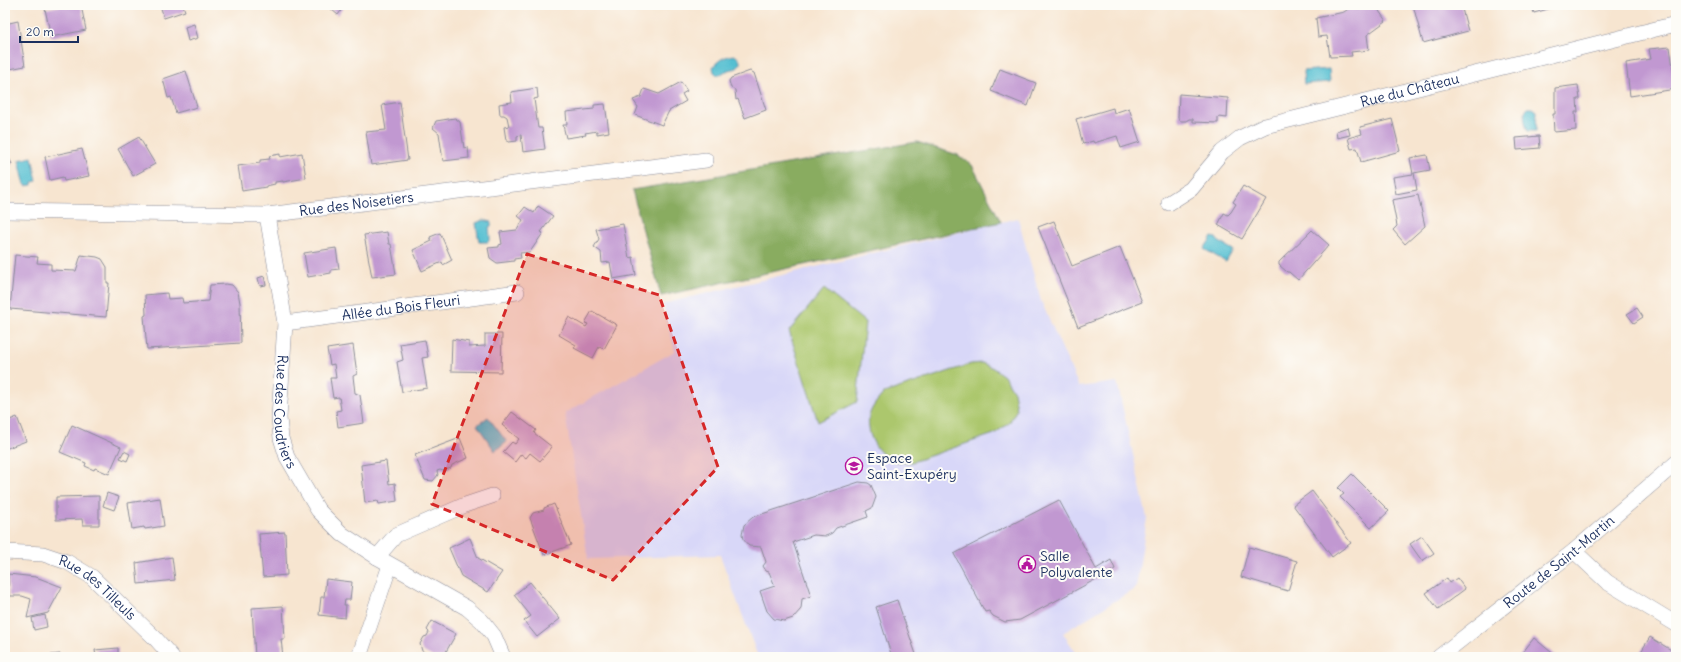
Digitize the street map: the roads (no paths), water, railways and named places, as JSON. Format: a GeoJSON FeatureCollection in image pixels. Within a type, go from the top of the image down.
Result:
{"type":"FeatureCollection","features":[{"type":"Feature","properties":{"kind":"street","name":"Rue du Château"},"geometry":{"type":"LineString","coordinates":[[1169,203],[1191,189],[1222,152],[1240,138],[1265,126],[1676,24]]}},
{"type":"Feature","properties":{"kind":"street","name":"Rue des Noisetiers"},"geometry":{"type":"LineString","coordinates":[[5,211],[267,215],[706,160]]}},
{"type":"Feature","properties":{"kind":"street","name":"Rue des Coudriers"},"geometry":{"type":"LineString","coordinates":[[267,215],[285,323],[279,418],[287,457],[318,510],[342,534],[390,565],[467,608],[482,621],[494,636],[503,657]]}},
{"type":"Feature","properties":{"kind":"street","name":"Allée du Bois Fleuri"},"geometry":{"type":"LineString","coordinates":[[285,323],[517,292]]}},
{"type":"Feature","properties":{"kind":"street","name":"Route de Saint-Martin"},"geometry":{"type":"LineString","coordinates":[[1439,657],[1574,551],[1676,463]]}},
{"type":"Feature","properties":{"kind":"street"},"geometry":{"type":"LineString","coordinates":[[377,557],[396,535],[465,505],[492,496]]}},
{"type":"Feature","properties":{"kind":"street"},"geometry":{"type":"LineString","coordinates":[[1574,551],[1607,582],[1676,624]]}},
{"type":"Feature","properties":{"kind":"street","name":"Rue des Tilleuls"},"geometry":{"type":"LineString","coordinates":[[5,552],[43,554],[67,562],[92,577],[155,638],[172,657]]}},
{"type":"Feature","properties":{"kind":"street"},"geometry":{"type":"LineString","coordinates":[[360,657],[390,565]]}},
{"type":"Feature","properties":{"kind":"water"},"geometry":{"type":"Polygon","coordinates":[[[734,55],[740,60],[740,64],[737,68],[728,70],[720,75],[717,75],[714,72],[713,67],[717,62],[725,57],[734,55]]]}},
{"type":"Feature","properties":{"kind":"water"},"geometry":{"type":"Polygon","coordinates":[[[1329,69],[1330,82],[1304,84],[1303,71],[1329,69]]]}},
{"type":"Feature","properties":{"kind":"water"},"geometry":{"type":"Polygon","coordinates":[[[1527,108],[1533,108],[1537,111],[1536,131],[1528,131],[1524,116],[1527,108]]]}},
{"type":"Feature","properties":{"kind":"water"},"geometry":{"type":"Polygon","coordinates":[[[32,157],[37,181],[32,182],[32,185],[25,186],[19,160],[32,157]]]}},
{"type":"Feature","properties":{"kind":"water"},"geometry":{"type":"Polygon","coordinates":[[[484,220],[491,222],[491,226],[489,227],[490,238],[488,242],[479,242],[476,223],[484,220]]]}},
{"type":"Feature","properties":{"kind":"water"},"geometry":{"type":"Polygon","coordinates":[[[1212,237],[1216,238],[1218,241],[1233,250],[1226,262],[1204,249],[1212,237]]]}},
{"type":"Feature","properties":{"kind":"water"},"geometry":{"type":"Polygon","coordinates":[[[488,417],[507,442],[495,451],[477,425],[488,417]]]}},
{"type":"Feature","properties":{"kind":"place","name":"Espace Saint-Exupéry"},"geometry":{"type":"Point","coordinates":[854,466]}},
{"type":"Feature","properties":{"kind":"place","name":"Salle Polyvalente"},"geometry":{"type":"Point","coordinates":[1027,564]}}]}
